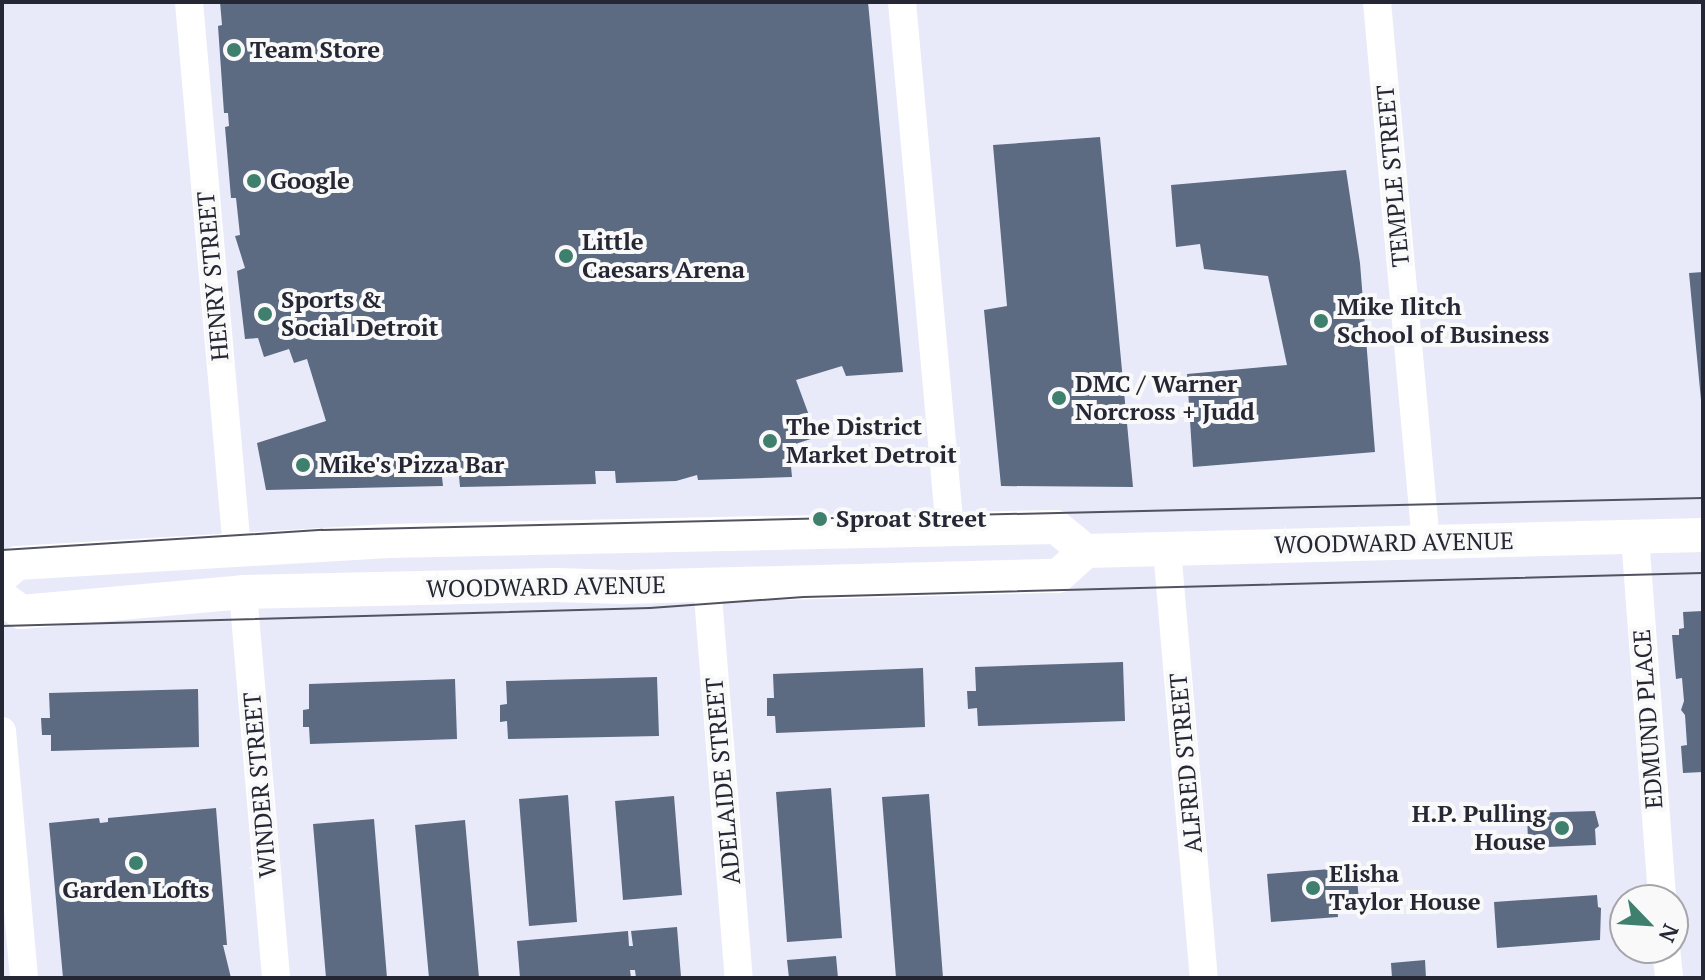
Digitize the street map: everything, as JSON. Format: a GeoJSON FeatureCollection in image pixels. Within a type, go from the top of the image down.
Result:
{"type":"FeatureCollection","features":[{"type":"Feature","properties":{"kind":"main road","name":"WOODWARD AVENUE"},"geometry":{"type":"LineString","coordinates":[[2,576],[17,563],[388,541],[1056,527],[1086,551],[1703,535]]}},
{"type":"Feature","properties":{"kind":"main road","name":"WOODWARD AVENUE"},"geometry":{"type":"LineString","coordinates":[[2,598],[21,612],[243,592],[1058,576],[1086,551]]}},
{"type":"Feature","properties":{"kind":"street","name":"HENRY STREET"},"geometry":{"type":"LineString","coordinates":[[189,2],[237,550]]}},
{"type":"Feature","properties":{"kind":"street"},"geometry":{"type":"LineString","coordinates":[[902,2],[950,530]]}},
{"type":"Feature","properties":{"kind":"street","name":"TEMPLE STREET"},"geometry":{"type":"LineString","coordinates":[[1377,2],[1426,542]]}},
{"type":"Feature","properties":{"kind":"street","name":"EDMUND PLACE"},"geometry":{"type":"LineString","coordinates":[[1635,537],[1661,884]]}},
{"type":"Feature","properties":{"kind":"street","name":"ALFRED STREET"},"geometry":{"type":"LineString","coordinates":[[1167,549],[1204,978]]}},
{"type":"Feature","properties":{"kind":"street","name":"ADELAIDE STREET"},"geometry":{"type":"LineString","coordinates":[[707,584],[739,978]]}},
{"type":"Feature","properties":{"kind":"street","name":"WINDER STREET"},"geometry":{"type":"LineString","coordinates":[[243,592],[276,978]]}},
{"type":"Feature","properties":{"kind":"street"},"geometry":{"type":"LineString","coordinates":[[2,731],[24,978]]}},
{"type":"Feature","properties":{"kind":"building","name":"Little Caesars Arena"},"geometry":{"type":"Polygon","coordinates":[[[220,2],[868,2],[903,372],[846,376],[842,366],[796,380],[817,437],[789,446],[792,477],[698,480],[697,475],[676,481],[616,483],[615,471],[595,471],[596,484],[460,487],[459,476],[442,477],[443,486],[266,490],[257,443],[326,421],[307,359],[294,363],[289,349],[264,357],[258,338],[245,339],[237,271],[245,268],[235,236],[240,235],[236,198],[231,198],[225,127],[229,126],[228,113],[224,113],[218,26],[222,25],[220,2]]]}},
{"type":"Feature","properties":{"kind":"building","name":"DMC / Warner Norcross + Judd"},"geometry":{"type":"Polygon","coordinates":[[[1100,137],[1133,487],[1001,486],[984,310],[1007,306],[993,145],[1100,137]]]}},
{"type":"Feature","properties":{"kind":"building","name":"Mike Ilitch School of Business"},"geometry":{"type":"Polygon","coordinates":[[[1346,170],[1360,263],[1375,452],[1193,467],[1187,374],[1287,365],[1268,276],[1204,269],[1200,244],[1176,247],[1171,185],[1346,170]]]}},
{"type":"Feature","properties":{"kind":"building"},"geometry":{"type":"Polygon","coordinates":[[[1703,272],[1703,400],[1701,400],[1689,273],[1703,272]]]}},
{"type":"Feature","properties":{"kind":"building"},"geometry":{"type":"Polygon","coordinates":[[[1703,611],[1703,772],[1683,773],[1681,746],[1687,745],[1685,715],[1681,710],[1684,701],[1682,678],[1676,679],[1672,635],[1679,635],[1679,629],[1684,628],[1683,612],[1703,611]]]}},
{"type":"Feature","properties":{"kind":"building"},"geometry":{"type":"Polygon","coordinates":[[[1123,662],[1125,721],[978,726],[977,708],[968,709],[967,691],[976,691],[975,667],[1123,662]]]}},
{"type":"Feature","properties":{"kind":"building"},"geometry":{"type":"Polygon","coordinates":[[[923,668],[925,727],[776,733],[775,716],[767,716],[767,698],[774,698],[773,674],[923,668]]]}},
{"type":"Feature","properties":{"kind":"building"},"geometry":{"type":"Polygon","coordinates":[[[657,677],[659,736],[508,739],[507,721],[500,722],[500,705],[507,704],[506,681],[657,677]]]}},
{"type":"Feature","properties":{"kind":"building"},"geometry":{"type":"Polygon","coordinates":[[[455,679],[457,739],[310,744],[309,727],[303,727],[303,710],[309,709],[309,684],[455,679]]]}},
{"type":"Feature","properties":{"kind":"building"},"geometry":{"type":"Polygon","coordinates":[[[198,689],[199,747],[51,751],[51,735],[42,735],[41,718],[50,718],[49,693],[198,689]]]}},
{"type":"Feature","properties":{"kind":"building"},"geometry":{"type":"Polygon","coordinates":[[[831,788],[842,938],[787,942],[776,792],[831,788]]]}},
{"type":"Feature","properties":{"kind":"building"},"geometry":{"type":"Polygon","coordinates":[[[929,794],[943,978],[896,978],[882,797],[929,794]]]}},
{"type":"Feature","properties":{"kind":"building"},"geometry":{"type":"Polygon","coordinates":[[[568,795],[577,922],[529,926],[519,799],[568,795]]]}},
{"type":"Feature","properties":{"kind":"building"},"geometry":{"type":"Polygon","coordinates":[[[674,796],[682,895],[623,900],[615,801],[674,796]]]}},
{"type":"Feature","properties":{"kind":"building","name":"Garden Lofts"},"geometry":{"type":"Polygon","coordinates":[[[216,808],[227,945],[223,945],[231,978],[63,978],[49,823],[99,818],[100,823],[108,822],[108,818],[216,808]]]}},
{"type":"Feature","properties":{"kind":"building","name":"H.P. Pulling House"},"geometry":{"type":"Polygon","coordinates":[[[1595,811],[1599,826],[1595,829],[1596,845],[1547,847],[1547,841],[1528,842],[1527,813],[1595,811]]]}},
{"type":"Feature","properties":{"kind":"building"},"geometry":{"type":"Polygon","coordinates":[[[374,819],[387,978],[326,978],[313,824],[374,819]]]}},
{"type":"Feature","properties":{"kind":"building"},"geometry":{"type":"Polygon","coordinates":[[[465,820],[479,978],[429,978],[415,825],[465,820]]]}},
{"type":"Feature","properties":{"kind":"building","name":"Elisha Taylor House"},"geometry":{"type":"Polygon","coordinates":[[[1356,867],[1359,901],[1337,903],[1338,917],[1271,922],[1267,874],[1356,867]]]}},
{"type":"Feature","properties":{"kind":"building"},"geometry":{"type":"Polygon","coordinates":[[[1597,895],[1598,907],[1601,908],[1600,940],[1497,948],[1494,902],[1597,895]]]}},
{"type":"Feature","properties":{"kind":"building"},"geometry":{"type":"Polygon","coordinates":[[[677,927],[681,977],[636,978],[635,970],[630,970],[631,978],[520,978],[517,941],[628,931],[629,946],[633,946],[631,931],[677,927]]]}},
{"type":"Feature","properties":{"kind":"building"},"geometry":{"type":"Polygon","coordinates":[[[836,956],[838,978],[789,978],[787,960],[836,956]]]}},
{"type":"Feature","properties":{"kind":"building"},"geometry":{"type":"Polygon","coordinates":[[[1425,960],[1426,978],[1392,978],[1391,963],[1425,960]]]}},
{"type":"Feature","properties":{"kind":"tram line"},"geometry":{"type":"LineString","coordinates":[[2,550],[322,530],[1703,498]]}},
{"type":"Feature","properties":{"kind":"tram line"},"geometry":{"type":"LineString","coordinates":[[2,626],[650,608],[804,597],[1703,573]]}},
{"type":"Feature","properties":{"kind":"place","name":"Team Store"},"geometry":{"type":"Point","coordinates":[234,50]}},
{"type":"Feature","properties":{"kind":"place","name":"Google"},"geometry":{"type":"Point","coordinates":[254,181]}},
{"type":"Feature","properties":{"kind":"place","name":"Little Caesars Arena"},"geometry":{"type":"Point","coordinates":[566,256]}},
{"type":"Feature","properties":{"kind":"place","name":"Sports & Social Detroit"},"geometry":{"type":"Point","coordinates":[265,314]}},
{"type":"Feature","properties":{"kind":"place","name":"Mike Ilitch School of Business"},"geometry":{"type":"Point","coordinates":[1321,321]}},
{"type":"Feature","properties":{"kind":"place","name":"DMC / Warner Norcross + Judd"},"geometry":{"type":"Point","coordinates":[1059,398]}},
{"type":"Feature","properties":{"kind":"place","name":"The District Market Detroit"},"geometry":{"type":"Point","coordinates":[770,441]}},
{"type":"Feature","properties":{"kind":"place","name":"Mike's Pizza Bar"},"geometry":{"type":"Point","coordinates":[303,465]}},
{"type":"Feature","properties":{"kind":"place","name":"Sproat Street"},"geometry":{"type":"Point","coordinates":[820,519]}},
{"type":"Feature","properties":{"kind":"place","name":"H.P. Pulling House"},"geometry":{"type":"Point","coordinates":[1562,828]}},
{"type":"Feature","properties":{"kind":"place","name":"Garden Lofts"},"geometry":{"type":"Point","coordinates":[136,863]}},
{"type":"Feature","properties":{"kind":"place","name":"Elisha Taylor House"},"geometry":{"type":"Point","coordinates":[1313,888]}}]}
